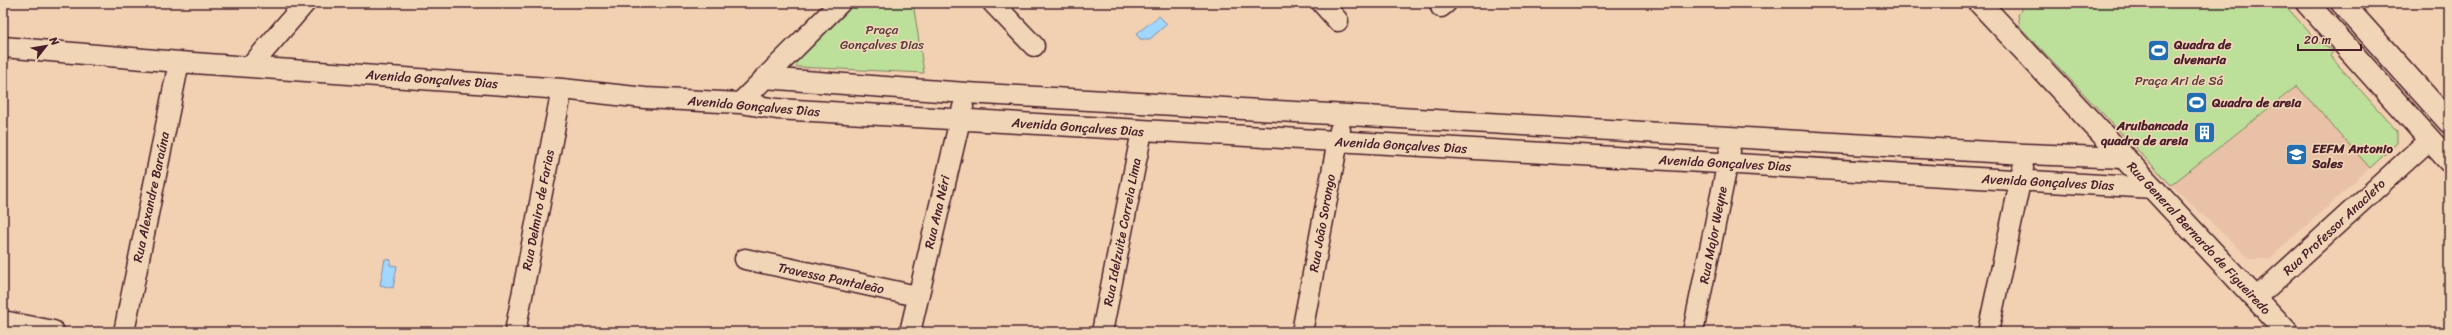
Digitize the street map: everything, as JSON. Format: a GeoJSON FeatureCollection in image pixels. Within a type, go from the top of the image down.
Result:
{"type":"FeatureCollection","features":[{"type":"Feature","properties":{"kind":"street"},"geometry":{"type":"LineString","coordinates":[[251,66],[305,3]]}},
{"type":"Feature","properties":{"kind":"street"},"geometry":{"type":"LineString","coordinates":[[740,103],[840,3]]}},
{"type":"Feature","properties":{"kind":"street"},"geometry":{"type":"LineString","coordinates":[[993,3],[1034,46]]}},
{"type":"Feature","properties":{"kind":"street"},"geometry":{"type":"LineString","coordinates":[[1322,3],[1338,21]]}},
{"type":"Feature","properties":{"kind":"street"},"geometry":{"type":"LineString","coordinates":[[2307,3],[2449,161]]}},
{"type":"Feature","properties":{"kind":"street"},"geometry":{"type":"LineString","coordinates":[[2342,3],[2449,122]]}},
{"type":"Feature","properties":{"kind":"street","name":"Rua General Bernardo de Figueiredo"},"geometry":{"type":"LineString","coordinates":[[1988,6],[2124,158],[2154,188],[2287,332]]}},
{"type":"Feature","properties":{"kind":"street","name":"Avenida Gonçalves Dias"},"geometry":{"type":"LineString","coordinates":[[3,47],[179,62],[562,89],[645,98],[740,103],[777,109],[1337,142],[1728,162],[2154,188]]}},
{"type":"Feature","properties":{"kind":"street","name":"Rua Alexandre Baraúna"},"geometry":{"type":"LineString","coordinates":[[124,332],[179,62]]}},
{"type":"Feature","properties":{"kind":"street","name":"Avenida Gonçalves Dias"},"geometry":{"type":"LineString","coordinates":[[764,78],[966,93],[2025,154],[2124,158]]}},
{"type":"Feature","properties":{"kind":"street","name":"Rua Delmiro de Farias"},"geometry":{"type":"LineString","coordinates":[[514,332],[562,89]]}},
{"type":"Feature","properties":{"kind":"street","name":"Rua Ana Néri"},"geometry":{"type":"LineString","coordinates":[[910,332],[917,296],[966,93]]}},
{"type":"Feature","properties":{"kind":"street","name":"Rua João Sorongo"},"geometry":{"type":"LineString","coordinates":[[1302,332],[1337,142],[1344,114]]}},
{"type":"Feature","properties":{"kind":"street","name":"Rua Idelzuite Correia Lima"},"geometry":{"type":"LineString","coordinates":[[1102,332],[1142,131]]}},
{"type":"Feature","properties":{"kind":"street","name":"Rua Major Weyne"},"geometry":{"type":"LineString","coordinates":[[1694,332],[1732,137]]}},
{"type":"Feature","properties":{"kind":"street","name":"Rua Professor Anacleto"},"geometry":{"type":"LineString","coordinates":[[2256,298],[2429,140]]}},
{"type":"Feature","properties":{"kind":"street"},"geometry":{"type":"LineString","coordinates":[[1988,332],[2022,181],[2025,154]]}},
{"type":"Feature","properties":{"kind":"street","name":"Travessa Pantaleão"},"geometry":{"type":"LineString","coordinates":[[745,259],[917,296]]}},
{"type":"Feature","properties":{"kind":"street"},"geometry":{"type":"LineString","coordinates":[[3,322],[53,332]]}},
{"type":"Feature","properties":{"kind":"shaded area","name":"EEFM Antonio Sales"},"geometry":{"type":"Polygon","coordinates":[[[2330,56],[2397,131],[2397,143],[2269,259],[2250,259],[2171,185],[2285,97],[2330,56]]]}},
{"type":"Feature","properties":{"kind":"green space","name":"Praça Gonçalves Dias"},"geometry":{"type":"Polygon","coordinates":[[[852,3],[913,3],[924,73],[797,67],[793,57],[852,3]]]}},
{"type":"Feature","properties":{"kind":"green space","name":"Praça Ari de Sá"},"geometry":{"type":"Polygon","coordinates":[[[2025,3],[2283,3],[2318,42],[2333,51],[2330,56],[2397,131],[2397,143],[2370,168],[2297,86],[2171,185],[2020,27],[2018,15],[2025,3]]]}},
{"type":"Feature","properties":{"kind":"water"},"geometry":{"type":"Polygon","coordinates":[[[1159,16],[1167,24],[1150,39],[1140,39],[1136,34],[1159,16]]]}},
{"type":"Feature","properties":{"kind":"water"},"geometry":{"type":"Polygon","coordinates":[[[385,259],[391,260],[390,265],[397,266],[393,288],[380,285],[385,259]]]}},
{"type":"Feature","properties":{"kind":"place","name":"Quadra de alvenaria"},"geometry":{"type":"Point","coordinates":[2158,51]}},
{"type":"Feature","properties":{"kind":"place","name":"Quadra de areia"},"geometry":{"type":"Point","coordinates":[2197,102]}},
{"type":"Feature","properties":{"kind":"place","name":"Aruibancada quadra de areia"},"geometry":{"type":"Point","coordinates":[2204,132]}},
{"type":"Feature","properties":{"kind":"place","name":"EEFM Antonio Sales"},"geometry":{"type":"Point","coordinates":[2296,155]}}]}
